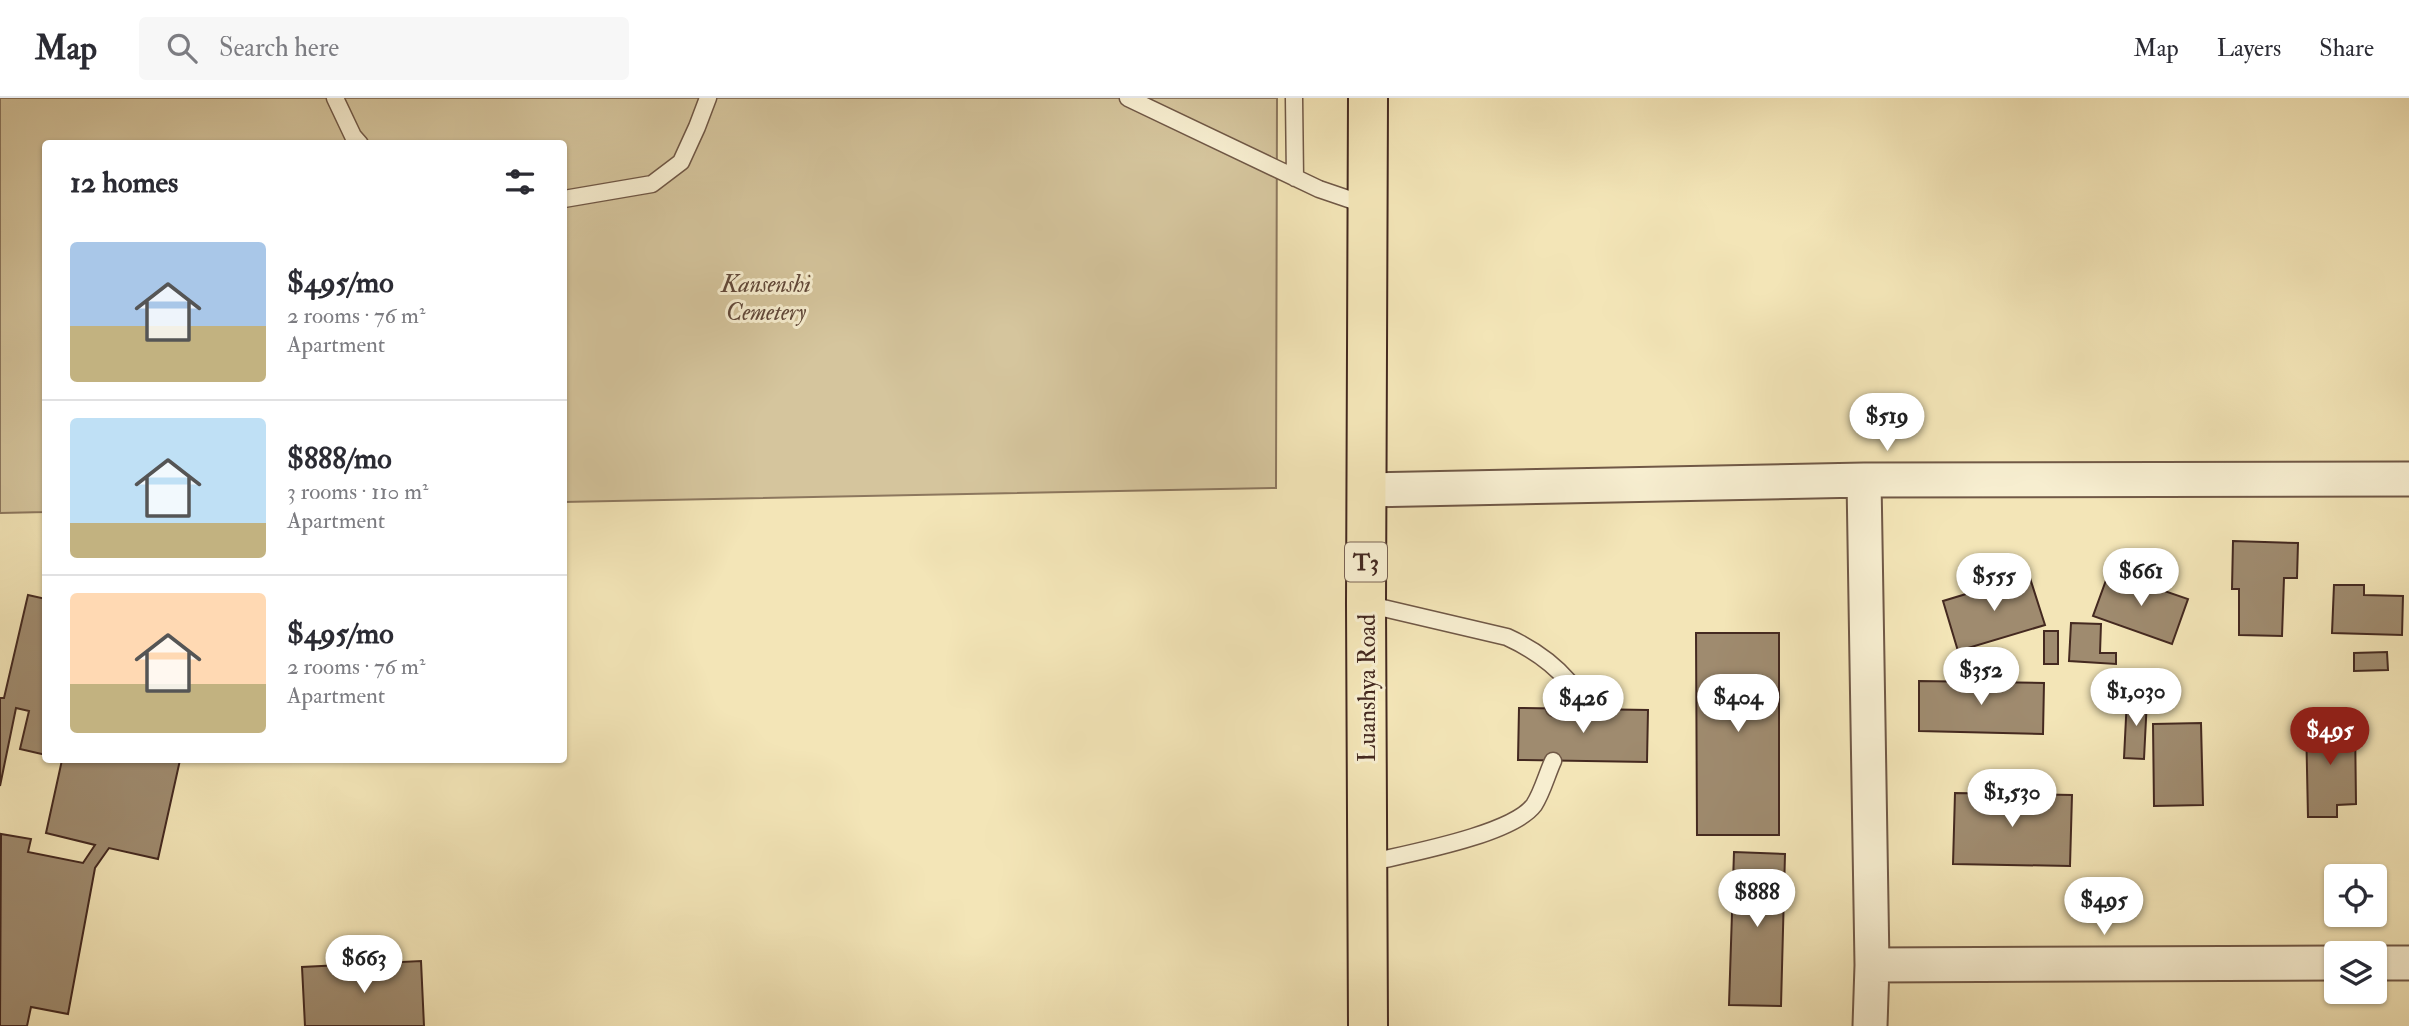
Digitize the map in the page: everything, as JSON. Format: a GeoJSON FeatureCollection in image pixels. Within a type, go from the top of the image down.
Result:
{"type":"FeatureCollection","features":[{"type":"Feature","properties":{"kind":"highway","name":"Luanshya Road"},"geometry":{"type":"LineString","coordinates":[[1368,98],[1368,1026]]}},
{"type":"Feature","properties":{"kind":"street"},"geometry":{"type":"LineString","coordinates":[[1366,490],[1864,480],[2409,479]]}},
{"type":"Feature","properties":{"kind":"street"},"geometry":{"type":"LineString","coordinates":[[1864,480],[1872,965],[1870,1026]]}},
{"type":"Feature","properties":{"kind":"street"},"geometry":{"type":"LineString","coordinates":[[1872,965],[2324,963]]}},
{"type":"Feature","properties":{"kind":"street"},"geometry":{"type":"LineString","coordinates":[[2387,963],[2409,963]]}},
{"type":"Feature","properties":{"kind":"lane"},"geometry":{"type":"LineString","coordinates":[[335,98],[356,140]]}},
{"type":"Feature","properties":{"kind":"lane"},"geometry":{"type":"LineString","coordinates":[[567,198],[652,184],[681,162],[708,98]]}},
{"type":"Feature","properties":{"kind":"lane"},"geometry":{"type":"LineString","coordinates":[[1128,98],[1319,189],[1369,206]]}},
{"type":"Feature","properties":{"kind":"lane"},"geometry":{"type":"LineString","coordinates":[[1294,98],[1295,178]]}},
{"type":"Feature","properties":{"kind":"lane"},"geometry":{"type":"LineString","coordinates":[[1366,604],[1507,636],[1523,644],[1556,666],[1569,682],[1554,709]]}},
{"type":"Feature","properties":{"kind":"lane"},"geometry":{"type":"LineString","coordinates":[[1368,863],[1491,831],[1518,817],[1533,806],[1553,761]]}},
{"type":"Feature","properties":{"kind":"green space","name":"Kansenshi Cemetery"},"geometry":{"type":"Polygon","coordinates":[[[0,98],[1277,98],[1276,488],[567,502],[567,140],[42,140],[42,512],[0,513],[0,98]]]}},
{"type":"Feature","properties":{"kind":"building"},"geometry":{"type":"Polygon","coordinates":[[[2233,541],[2298,543],[2297,578],[2284,578],[2282,636],[2239,635],[2239,589],[2232,589],[2233,541]]]}},
{"type":"Feature","properties":{"kind":"building"},"geometry":{"type":"Polygon","coordinates":[[[2109,572],[2188,599],[2172,644],[2093,616],[2109,572]]]}},
{"type":"Feature","properties":{"kind":"building"},"geometry":{"type":"Polygon","coordinates":[[[2029,575],[2045,625],[1958,651],[1943,601],[2029,575]]]}},
{"type":"Feature","properties":{"kind":"building"},"geometry":{"type":"Polygon","coordinates":[[[2334,585],[2364,585],[2364,595],[2403,596],[2402,635],[2332,633],[2334,585]]]}},
{"type":"Feature","properties":{"kind":"building"},"geometry":{"type":"Polygon","coordinates":[[[28,595],[42,598],[42,754],[20,749],[29,711],[16,708],[0,786],[0,698],[4,698],[28,595]]]}},
{"type":"Feature","properties":{"kind":"building"},"geometry":{"type":"Polygon","coordinates":[[[2071,623],[2101,624],[2100,653],[2116,653],[2116,664],[2069,661],[2071,623]]]}},
{"type":"Feature","properties":{"kind":"building"},"geometry":{"type":"Polygon","coordinates":[[[2044,631],[2058,631],[2058,664],[2044,664],[2044,631]]]}},
{"type":"Feature","properties":{"kind":"building"},"geometry":{"type":"Polygon","coordinates":[[[1696,633],[1779,633],[1779,835],[1697,835],[1696,633]]]}},
{"type":"Feature","properties":{"kind":"building"},"geometry":{"type":"Polygon","coordinates":[[[2387,652],[2388,670],[2354,671],[2354,653],[2387,652]]]}},
{"type":"Feature","properties":{"kind":"building"},"geometry":{"type":"Polygon","coordinates":[[[1919,681],[2044,683],[2043,734],[1919,731],[1919,681]]]}},
{"type":"Feature","properties":{"kind":"building"},"geometry":{"type":"Polygon","coordinates":[[[2127,698],[2147,699],[2144,759],[2124,758],[2127,698]]]}},
{"type":"Feature","properties":{"kind":"building"},"geometry":{"type":"Polygon","coordinates":[[[1519,708],[1648,710],[1647,762],[1518,760],[1519,708]]]}},
{"type":"Feature","properties":{"kind":"building"},"geometry":{"type":"Polygon","coordinates":[[[2355,721],[2356,804],[2337,805],[2337,817],[2308,817],[2306,722],[2355,721]]]}},
{"type":"Feature","properties":{"kind":"building"},"geometry":{"type":"Polygon","coordinates":[[[2201,723],[2203,805],[2154,806],[2153,724],[2201,723]]]}},
{"type":"Feature","properties":{"kind":"building"},"geometry":{"type":"Polygon","coordinates":[[[61,763],[179,763],[158,859],[109,848],[95,868],[68,1014],[31,1007],[27,1026],[0,1026],[1,834],[31,839],[28,852],[83,863],[95,845],[46,833],[61,763]]]}},
{"type":"Feature","properties":{"kind":"building"},"geometry":{"type":"Polygon","coordinates":[[[1955,793],[2072,795],[2070,866],[1953,864],[1955,793]]]}},
{"type":"Feature","properties":{"kind":"building"},"geometry":{"type":"Polygon","coordinates":[[[1734,852],[1785,854],[1781,1006],[1729,1005],[1734,852]]]}},
{"type":"Feature","properties":{"kind":"building"},"geometry":{"type":"Polygon","coordinates":[[[421,961],[424,1026],[305,1026],[302,967],[421,961]]]}}]}
